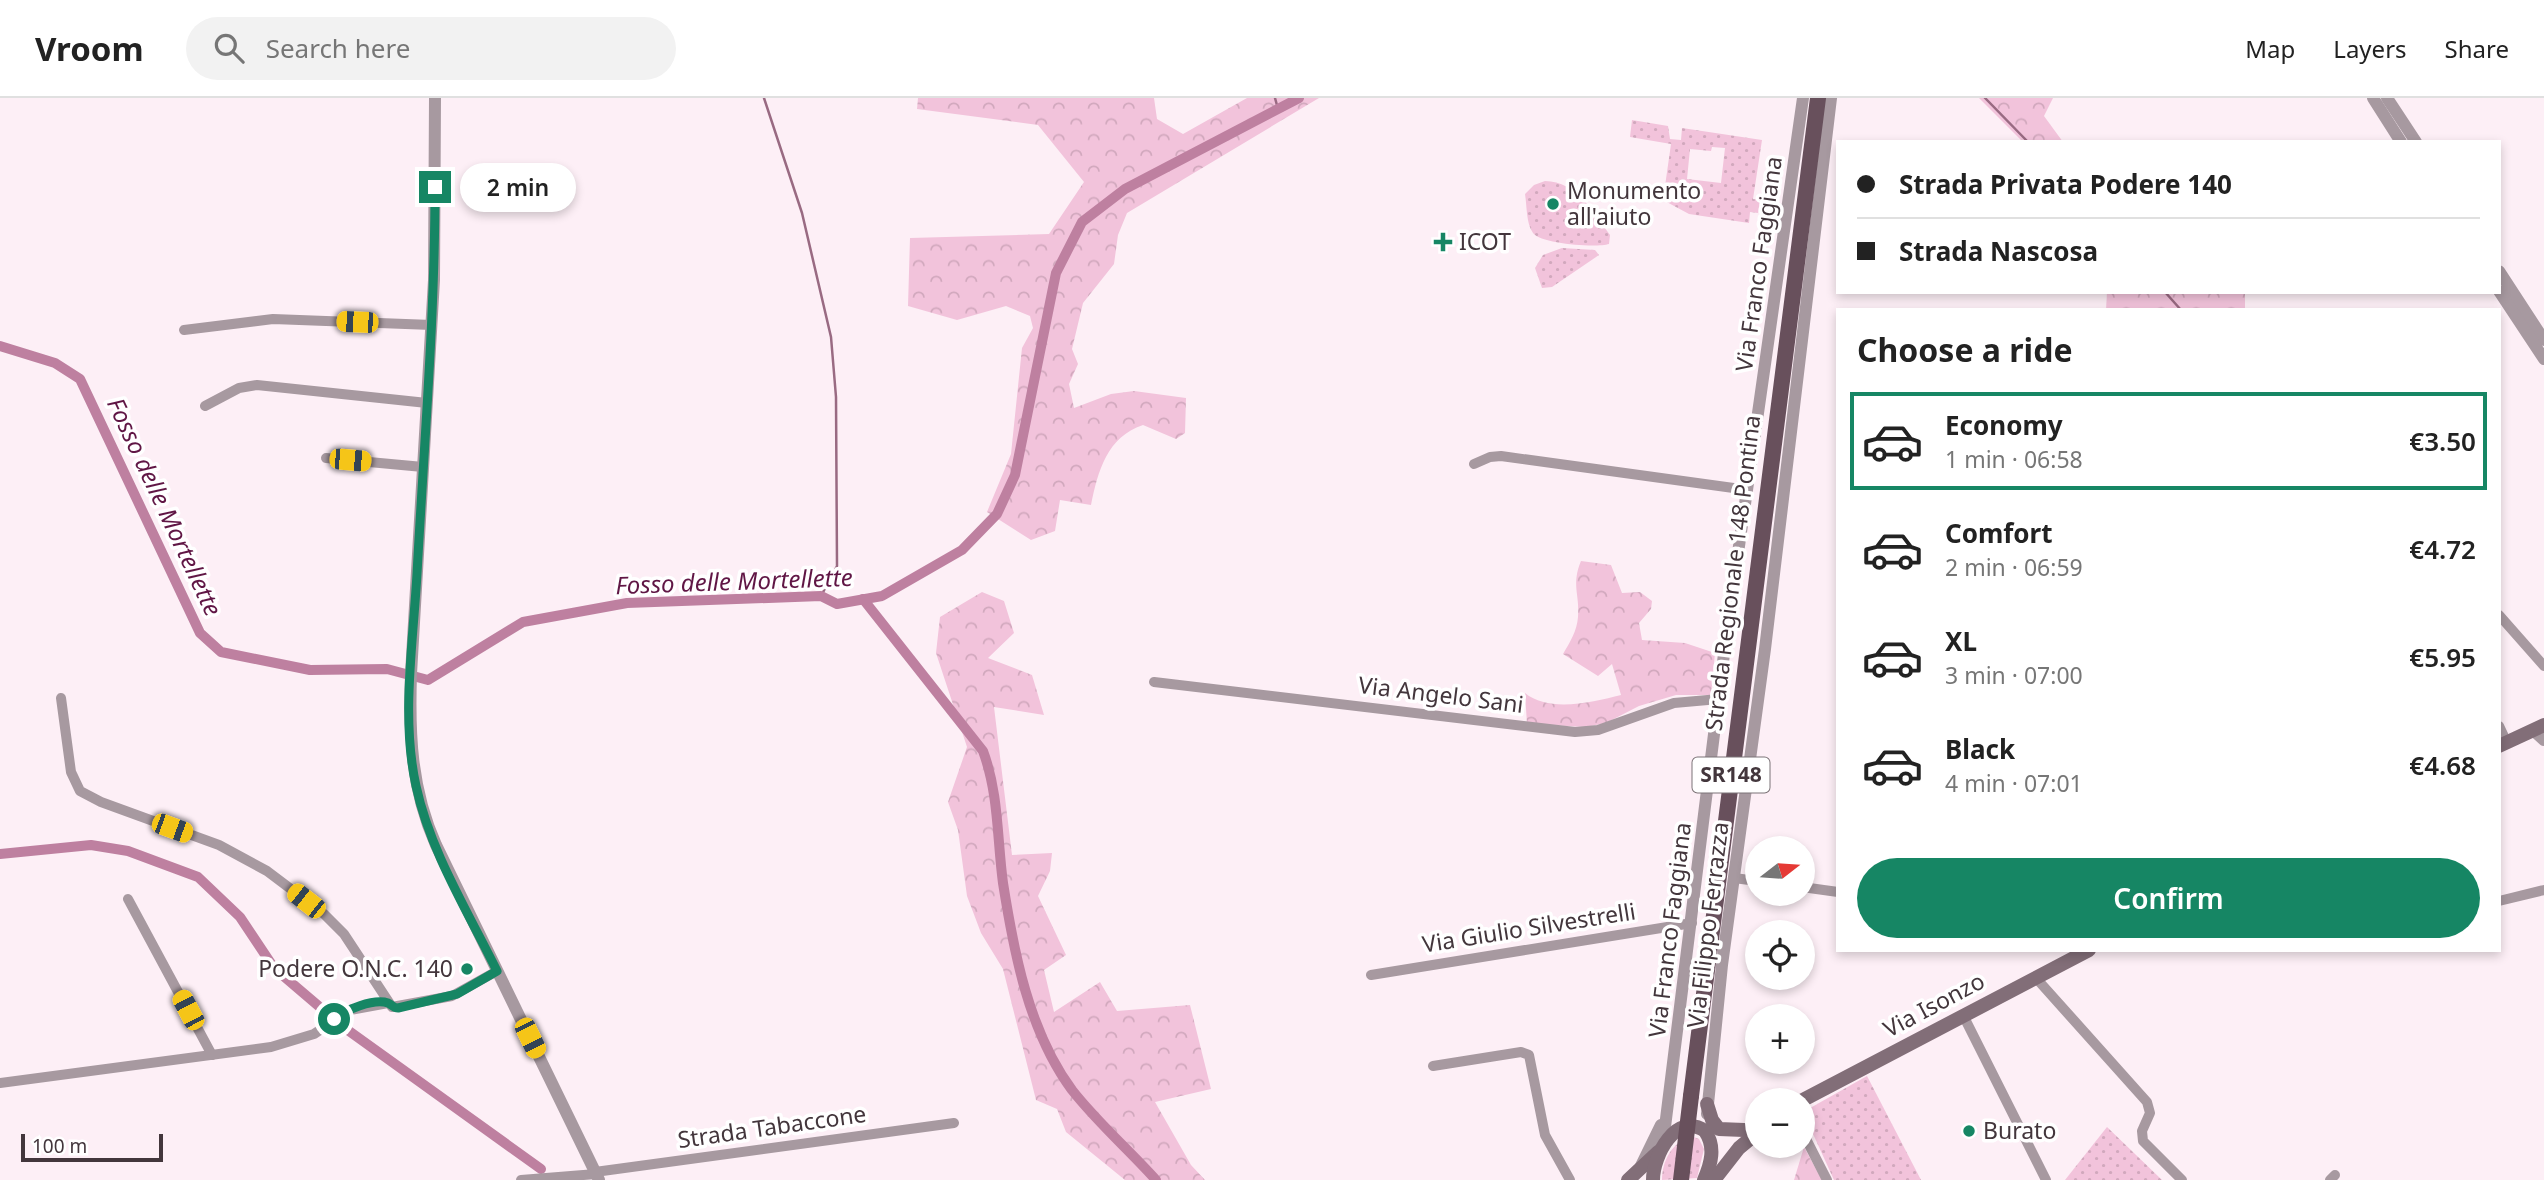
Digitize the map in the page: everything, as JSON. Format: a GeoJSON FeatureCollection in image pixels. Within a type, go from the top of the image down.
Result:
{"type":"FeatureCollection","features":[{"type":"Feature","properties":{"kind":"main road","name":"Strada Regionale 148 Pontina"},"geometry":{"type":"LineString","coordinates":[[1681,1180],[1818,98]]}},
{"type":"Feature","properties":{"kind":"main road"},"geometry":{"type":"LineString","coordinates":[[2503,744],[2540,732]]}},
{"type":"Feature","properties":{"kind":"main road","name":"Via Isonzo"},"geometry":{"type":"LineString","coordinates":[[1815,1094],[2082,952]]}},
{"type":"Feature","properties":{"kind":"main road"},"geometry":{"type":"LineString","coordinates":[[1707,1104],[1713,1124],[1719,1129],[1745,1131]]}},
{"type":"Feature","properties":{"kind":"main road"},"geometry":{"type":"LineString","coordinates":[[1633,1175],[1661,1147],[1689,1127],[1722,1140],[1745,1133]]}},
{"type":"Feature","properties":{"kind":"main road"},"geometry":{"type":"LineString","coordinates":[[1704,1180],[1710,1163],[1707,1134]]}},
{"type":"Feature","properties":{"kind":"main road"},"geometry":{"type":"LineString","coordinates":[[1710,1163],[1745,1136]]}},
{"type":"Feature","properties":{"kind":"main road"},"geometry":{"type":"LineString","coordinates":[[1714,1180],[1745,1140]]}},
{"type":"Feature","properties":{"kind":"main road"},"geometry":{"type":"LineString","coordinates":[[1653,1180],[1661,1147]]}},
{"type":"Feature","properties":{"kind":"street"},"geometry":{"type":"LineString","coordinates":[[435,98],[432,325],[411,662],[411,749],[421,808],[438,850],[597,1176]]}},
{"type":"Feature","properties":{"kind":"street","name":"Via Franco Faggiana"},"geometry":{"type":"LineString","coordinates":[[1661,1147],[1719,699],[1803,98]]}},
{"type":"Feature","properties":{"kind":"street","name":"Via Filippo Ferrazza"},"geometry":{"type":"LineString","coordinates":[[1707,1134],[1707,1104],[1734,877],[1831,98]]}},
{"type":"Feature","properties":{"kind":"street"},"geometry":{"type":"LineString","coordinates":[[2373,98],[2400,140]]}},
{"type":"Feature","properties":{"kind":"street"},"geometry":{"type":"LineString","coordinates":[[2387,98],[2415,140]]}},
{"type":"Feature","properties":{"kind":"street"},"geometry":{"type":"LineString","coordinates":[[2501,274],[2544,340]]}},
{"type":"Feature","properties":{"kind":"street"},"geometry":{"type":"LineString","coordinates":[[2501,294],[2544,359]]}},
{"type":"Feature","properties":{"kind":"street"},"geometry":{"type":"LineString","coordinates":[[184,330],[273,319],[432,325]]}},
{"type":"Feature","properties":{"kind":"street"},"geometry":{"type":"LineString","coordinates":[[205,406],[239,388],[257,385],[427,403]]}},
{"type":"Feature","properties":{"kind":"street"},"geometry":{"type":"LineString","coordinates":[[1474,464],[1486,458],[1501,456],[1748,490]]}},
{"type":"Feature","properties":{"kind":"street"},"geometry":{"type":"LineString","coordinates":[[326,458],[423,467]]}},
{"type":"Feature","properties":{"kind":"street"},"geometry":{"type":"LineString","coordinates":[[2501,617],[2544,666]]}},
{"type":"Feature","properties":{"kind":"street","name":"Via Angelo Sani"},"geometry":{"type":"LineString","coordinates":[[1154,682],[1575,732],[1598,730],[1674,703],[1719,699]]}},
{"type":"Feature","properties":{"kind":"street"},"geometry":{"type":"LineString","coordinates":[[61,698],[71,772],[80,791],[101,802],[219,845],[267,871],[338,928],[362,957],[388,1003]]}},
{"type":"Feature","properties":{"kind":"street"},"geometry":{"type":"LineString","coordinates":[[1734,877],[1745,879]]}},
{"type":"Feature","properties":{"kind":"street"},"geometry":{"type":"LineString","coordinates":[[1815,889],[1836,892]]}},
{"type":"Feature","properties":{"kind":"street"},"geometry":{"type":"LineString","coordinates":[[2501,900],[2544,890]]}},
{"type":"Feature","properties":{"kind":"street"},"geometry":{"type":"LineString","coordinates":[[128,899],[212,1055]]}},
{"type":"Feature","properties":{"kind":"street","name":"Via Giulio Silvestrelli"},"geometry":{"type":"LineString","coordinates":[[1371,975],[1692,923]]}},
{"type":"Feature","properties":{"kind":"street"},"geometry":{"type":"LineString","coordinates":[[0,1083],[271,1047],[314,1034],[341,1014],[366,1005],[388,1003],[398,1008],[452,996],[497,971]]}},
{"type":"Feature","properties":{"kind":"street"},"geometry":{"type":"LineString","coordinates":[[2036,978],[2147,1102],[2150,1113],[2142,1131],[2143,1140],[2182,1180]]}},
{"type":"Feature","properties":{"kind":"street"},"geometry":{"type":"LineString","coordinates":[[1963,1015],[2046,1180]]}},
{"type":"Feature","properties":{"kind":"street"},"geometry":{"type":"LineString","coordinates":[[1433,1066],[1521,1052],[1529,1055],[1545,1135],[1570,1180]]}},
{"type":"Feature","properties":{"kind":"street"},"geometry":{"type":"LineString","coordinates":[[1633,1175],[1658,1133],[1668,1105]]}},
{"type":"Feature","properties":{"kind":"street","name":"Strada Tabaccone"},"geometry":{"type":"LineString","coordinates":[[521,1180],[597,1176],[954,1123]]}},
{"type":"Feature","properties":{"kind":"street"},"geometry":{"type":"LineString","coordinates":[[1815,1156],[1827,1180]]}},
{"type":"Feature","properties":{"kind":"green space"},"geometry":{"type":"Polygon","coordinates":[[[918,98],[1154,98],[1157,119],[1183,134],[1247,98],[1319,98],[1127,213],[1118,235],[1114,264],[1083,303],[1072,349],[1078,364],[1069,384],[1074,408],[1111,394],[1134,391],[1186,398],[1185,433],[1176,439],[1143,425],[1131,430],[1106,457],[1091,505],[1060,500],[1055,531],[1031,540],[987,512],[1011,454],[1022,348],[1033,328],[1030,316],[1006,306],[957,320],[908,306],[910,238],[1049,234],[1084,182],[1038,125],[917,109],[918,98]]]}},
{"type":"Feature","properties":{"kind":"green space"},"geometry":{"type":"Polygon","coordinates":[[[1979,98],[2053,98],[2044,116],[2062,140],[2021,140],[1979,98]]]}},
{"type":"Feature","properties":{"kind":"green space"},"geometry":{"type":"Polygon","coordinates":[[[1632,120],[1668,126],[1670,139],[1681,140],[1682,128],[1762,140],[1753,199],[1760,200],[1758,213],[1750,212],[1749,223],[1689,214],[1663,200],[1671,144],[1630,137],[1632,120]],[[1712,147],[1711,151],[1690,149],[1687,179],[1721,183],[1725,148],[1712,147]]]}},
{"type":"Feature","properties":{"kind":"green space"},"geometry":{"type":"Polygon","coordinates":[[[1545,181],[1566,186],[1583,199],[1610,235],[1609,244],[1569,244],[1546,240],[1533,233],[1525,194],[1534,185],[1545,181]]]}},
{"type":"Feature","properties":{"kind":"green space"},"geometry":{"type":"Polygon","coordinates":[[[1562,248],[1595,250],[1599,255],[1552,287],[1542,288],[1535,268],[1543,255],[1562,248]]]}},
{"type":"Feature","properties":{"kind":"green space"},"geometry":{"type":"Polygon","coordinates":[[[2107,294],[2245,294],[2245,308],[2106,308],[2107,294]]]}},
{"type":"Feature","properties":{"kind":"green space"},"geometry":{"type":"Polygon","coordinates":[[[1581,561],[1611,565],[1622,593],[1640,592],[1652,601],[1651,609],[1639,623],[1642,640],[1685,643],[1715,653],[1711,695],[1676,695],[1639,706],[1606,723],[1586,727],[1527,724],[1525,693],[1546,703],[1559,704],[1585,703],[1621,695],[1612,664],[1598,676],[1563,654],[1577,622],[1576,583],[1581,561]]]}},
{"type":"Feature","properties":{"kind":"green space"},"geometry":{"type":"Polygon","coordinates":[[[982,592],[1004,601],[1014,633],[988,658],[1032,675],[1044,715],[994,707],[1012,855],[1052,853],[1050,871],[1038,896],[1066,955],[1044,970],[1054,1012],[1100,982],[1117,1011],[1190,1005],[1211,1089],[1155,1102],[1191,1165],[1205,1180],[1125,1180],[1066,1132],[1057,1109],[1036,1100],[1003,969],[981,933],[967,896],[958,830],[948,802],[967,747],[936,653],[940,617],[982,592]]]}},
{"type":"Feature","properties":{"kind":"green space"},"geometry":{"type":"Polygon","coordinates":[[[1867,1076],[1921,1180],[1834,1180],[1815,1138],[1815,1105],[1867,1076]]]}},
{"type":"Feature","properties":{"kind":"green space"},"geometry":{"type":"Polygon","coordinates":[[[2107,1127],[2162,1180],[2065,1180],[2107,1127]]]}},
{"type":"Feature","properties":{"kind":"green space"},"geometry":{"type":"Polygon","coordinates":[[[1691,1136],[1699,1139],[1704,1149],[1697,1178],[1662,1180],[1669,1153],[1678,1143],[1691,1136]]]}},
{"type":"Feature","properties":{"kind":"green space"},"geometry":{"type":"Polygon","coordinates":[[[1801,1158],[1810,1158],[1822,1180],[1794,1180],[1801,1158]]]}},
{"type":"Feature","properties":{"kind":"waterway"},"geometry":{"type":"LineString","coordinates":[[764,98],[802,213],[831,337],[836,397],[837,566],[821,596]]}},
{"type":"Feature","properties":{"kind":"waterway"},"geometry":{"type":"LineString","coordinates":[[1275,98],[1278,109]]}},
{"type":"Feature","properties":{"kind":"waterway","name":"Fosso delle Mortellette"},"geometry":{"type":"LineString","coordinates":[[0,346],[55,363],[80,379],[200,633],[221,652],[310,670],[387,669],[428,680],[523,622],[627,603],[821,596],[837,604],[882,596],[962,550],[997,514],[1015,475],[1056,273],[1082,222],[1125,189],[1299,98]]}},
{"type":"Feature","properties":{"kind":"waterway","name":"Fosso delle Mortellette"},"geometry":{"type":"LineString","coordinates":[[1985,98],[2026,140]]}},
{"type":"Feature","properties":{"kind":"waterway","name":"Fosso delle Mortellette"},"geometry":{"type":"LineString","coordinates":[[2167,294],[2179,308]]}},
{"type":"Feature","properties":{"kind":"waterway"},"geometry":{"type":"LineString","coordinates":[[863,599],[983,751],[995,800],[1003,883],[1012,937],[1034,1017],[1057,1067],[1072,1090],[1156,1180]]}},
{"type":"Feature","properties":{"kind":"waterway"},"geometry":{"type":"LineString","coordinates":[[0,854],[91,845],[128,851],[198,877],[240,917],[274,968],[342,1026],[541,1169]]}},
{"type":"Feature","properties":{"kind":"place","name":"Monumento all'aiuto"},"geometry":{"type":"Point","coordinates":[1553,204]}},
{"type":"Feature","properties":{"kind":"place","name":"ICOT"},"geometry":{"type":"Point","coordinates":[1443,242]}},
{"type":"Feature","properties":{"kind":"place","name":"Podere O.N.C. 140"},"geometry":{"type":"Point","coordinates":[467,969]}},
{"type":"Feature","properties":{"kind":"place","name":"Burato"},"geometry":{"type":"Point","coordinates":[1969,1131]}},
{"type":"Feature","properties":{"kind":"route"},"geometry":{"type":"LineString","coordinates":[[334,1019],[344,1012],[370,1004],[388,1003],[398,1008],[452,996],[497,971],[438,850],[421,808],[410,741],[411,674],[434,293],[435,187]]}}]}
